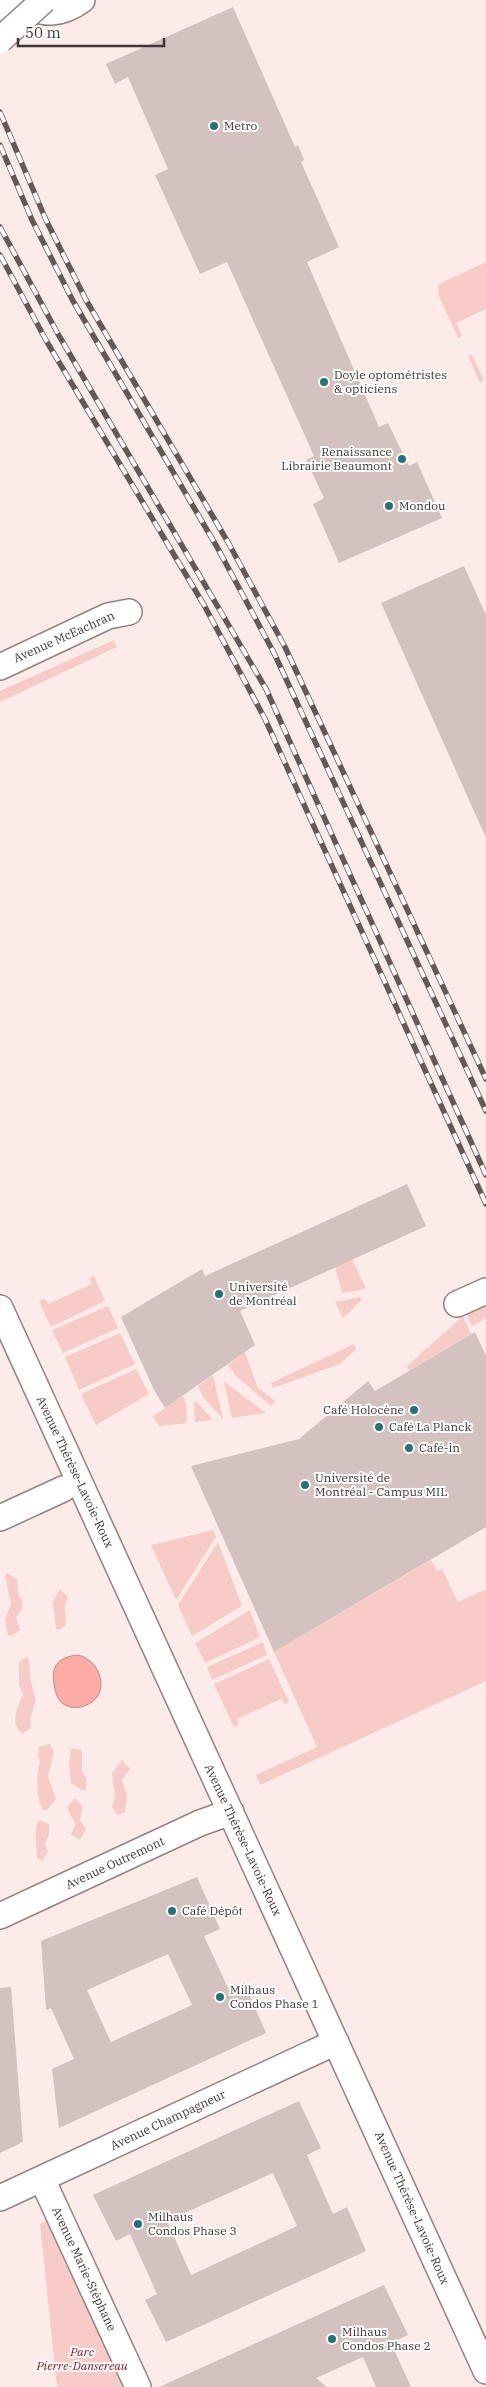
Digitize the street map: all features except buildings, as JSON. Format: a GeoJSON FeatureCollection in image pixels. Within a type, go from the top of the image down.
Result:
{"type":"FeatureCollection","features":[{"type":"Feature","properties":{"kind":"street"},"geometry":{"type":"LineString","coordinates":[[0,8],[9,0]]}},
{"type":"Feature","properties":{"kind":"street"},"geometry":{"type":"LineString","coordinates":[[22,0],[35,10],[54,13],[64,11],[82,0]]}},
{"type":"Feature","properties":{"kind":"street"},"geometry":{"type":"LineString","coordinates":[[0,40],[44,0]]}},
{"type":"Feature","properties":{"kind":"street","name":"Avenue McEachran"},"geometry":{"type":"LineString","coordinates":[[0,667],[108,616],[129,612]]}},
{"type":"Feature","properties":{"kind":"street"},"geometry":{"type":"LineString","coordinates":[[457,1304],[486,1291]]}},
{"type":"Feature","properties":{"kind":"street","name":"Avenue Thérèse-Lavoie-Roux"},"geometry":{"type":"LineString","coordinates":[[0,1308],[486,2371]]}},
{"type":"Feature","properties":{"kind":"street"},"geometry":{"type":"LineString","coordinates":[[0,1518],[62,1489]]}},
{"type":"Feature","properties":{"kind":"street","name":"Avenue Outremont"},"geometry":{"type":"LineString","coordinates":[[0,1916],[200,1823],[231,1812]]}},
{"type":"Feature","properties":{"kind":"street","name":"Avenue Champagneur"},"geometry":{"type":"LineString","coordinates":[[0,2198],[336,2042]]}},
{"type":"Feature","properties":{"kind":"street","name":"Avenue Marie-Stéphane"},"geometry":{"type":"LineString","coordinates":[[42,2179],[138,2387]]}},
{"type":"Feature","properties":{"kind":"green space"},"geometry":{"type":"Polygon","coordinates":[[[486,262],[486,309],[456,323],[462,336],[458,338],[438,294],[439,284],[486,262]]]}},
{"type":"Feature","properties":{"kind":"green space"},"geometry":{"type":"Polygon","coordinates":[[[468,355],[472,355],[484,380],[480,383],[468,355]]]}},
{"type":"Feature","properties":{"kind":"green space"},"geometry":{"type":"Polygon","coordinates":[[[114,640],[117,647],[0,702],[0,691],[114,640]]]}},
{"type":"Feature","properties":{"kind":"green space"},"geometry":{"type":"Polygon","coordinates":[[[352,1259],[366,1289],[342,1293],[335,1267],[352,1259]]]}},
{"type":"Feature","properties":{"kind":"green space"},"geometry":{"type":"Polygon","coordinates":[[[94,1276],[105,1301],[51,1327],[39,1301],[45,1299],[48,1304],[92,1284],[89,1278],[94,1276]]]}},
{"type":"Feature","properties":{"kind":"green space"},"geometry":{"type":"Polygon","coordinates":[[[360,1297],[362,1300],[343,1318],[335,1302],[360,1297]]]}},
{"type":"Feature","properties":{"kind":"green space"},"geometry":{"type":"Polygon","coordinates":[[[486,1304],[486,1318],[472,1326],[466,1314],[486,1304]]]}},
{"type":"Feature","properties":{"kind":"green space"},"geometry":{"type":"Polygon","coordinates":[[[108,1306],[118,1328],[63,1353],[52,1330],[108,1306]]]}},
{"type":"Feature","properties":{"kind":"green space"},"geometry":{"type":"Polygon","coordinates":[[[463,1316],[471,1334],[409,1371],[407,1366],[463,1316]]]}},
{"type":"Feature","properties":{"kind":"green space"},"geometry":{"type":"Polygon","coordinates":[[[120,1333],[135,1364],[79,1390],[65,1357],[120,1333]]]}},
{"type":"Feature","properties":{"kind":"green space"},"geometry":{"type":"Polygon","coordinates":[[[354,1344],[356,1350],[340,1364],[273,1388],[271,1383],[354,1344]]]}},
{"type":"Feature","properties":{"kind":"green space"},"geometry":{"type":"Polygon","coordinates":[[[245,1352],[258,1388],[275,1401],[271,1406],[236,1376],[228,1365],[245,1352]]]}},
{"type":"Feature","properties":{"kind":"green space"},"geometry":{"type":"Polygon","coordinates":[[[136,1369],[149,1394],[96,1425],[81,1394],[136,1369]]]}},
{"type":"Feature","properties":{"kind":"green space"},"geometry":{"type":"Polygon","coordinates":[[[213,1375],[223,1419],[203,1397],[198,1386],[213,1375]]]}},
{"type":"Feature","properties":{"kind":"green space"},"geometry":{"type":"Polygon","coordinates":[[[224,1382],[226,1383],[266,1413],[232,1418],[224,1382]]]}},
{"type":"Feature","properties":{"kind":"green space"},"geometry":{"type":"Polygon","coordinates":[[[183,1396],[186,1403],[187,1423],[159,1426],[153,1416],[183,1396]]]}},
{"type":"Feature","properties":{"kind":"green space"},"geometry":{"type":"Polygon","coordinates":[[[194,1402],[197,1402],[213,1420],[195,1422],[194,1402]]]}},
{"type":"Feature","properties":{"kind":"green space"},"geometry":{"type":"Polygon","coordinates":[[[213,1530],[216,1537],[176,1600],[151,1545],[213,1530]]]}},
{"type":"Feature","properties":{"kind":"green space"},"geometry":{"type":"Polygon","coordinates":[[[218,1542],[242,1606],[192,1636],[178,1605],[218,1542]]]}},
{"type":"Feature","properties":{"kind":"green space"},"geometry":{"type":"Polygon","coordinates":[[[431,1560],[437,1571],[442,1569],[458,1602],[486,1589],[486,1681],[260,1785],[256,1775],[317,1747],[274,1652],[431,1560]]]}},
{"type":"Feature","properties":{"kind":"green space"},"geometry":{"type":"Polygon","coordinates":[[[7,1573],[17,1579],[19,1596],[23,1602],[21,1611],[16,1617],[20,1630],[12,1636],[8,1635],[5,1620],[11,1603],[5,1576],[7,1573]]]}},
{"type":"Feature","properties":{"kind":"green space"},"geometry":{"type":"Polygon","coordinates":[[[60,1589],[68,1597],[65,1606],[66,1625],[59,1630],[56,1629],[53,1602],[60,1589]]]}},
{"type":"Feature","properties":{"kind":"green space"},"geometry":{"type":"Polygon","coordinates":[[[250,1610],[260,1637],[205,1663],[195,1643],[250,1610]]]}},
{"type":"Feature","properties":{"kind":"green space"},"geometry":{"type":"Polygon","coordinates":[[[263,1642],[267,1655],[212,1680],[207,1667],[263,1642]]]}},
{"type":"Feature","properties":{"kind":"green space"},"geometry":{"type":"Polygon","coordinates":[[[27,1657],[29,1659],[31,1682],[36,1700],[30,1719],[31,1728],[22,1734],[15,1720],[23,1694],[19,1685],[19,1662],[27,1657]]]}},
{"type":"Feature","properties":{"kind":"green space"},"geometry":{"type":"Polygon","coordinates":[[[269,1659],[289,1702],[284,1704],[281,1699],[237,1719],[239,1725],[234,1727],[214,1684],[269,1659]]]}},
{"type":"Feature","properties":{"kind":"green space"},"geometry":{"type":"Polygon","coordinates":[[[50,1744],[54,1752],[48,1776],[56,1799],[47,1810],[43,1810],[38,1793],[37,1780],[40,1762],[38,1755],[39,1747],[50,1744]]]}},
{"type":"Feature","properties":{"kind":"green space"},"geometry":{"type":"Polygon","coordinates":[[[74,1748],[82,1751],[82,1772],[86,1778],[86,1790],[82,1790],[71,1783],[69,1764],[71,1749],[74,1748]]]}},
{"type":"Feature","properties":{"kind":"green space"},"geometry":{"type":"Polygon","coordinates":[[[122,1760],[130,1769],[122,1780],[127,1796],[125,1812],[117,1815],[112,1807],[115,1797],[112,1773],[122,1760]]]}},
{"type":"Feature","properties":{"kind":"green space"},"geometry":{"type":"Polygon","coordinates":[[[75,1798],[83,1807],[80,1820],[86,1829],[80,1840],[71,1835],[75,1824],[67,1807],[75,1798]]]}},
{"type":"Feature","properties":{"kind":"green space"},"geometry":{"type":"Polygon","coordinates":[[[39,1820],[49,1824],[49,1834],[45,1844],[48,1851],[43,1861],[37,1858],[36,1834],[39,1820]]]}},
{"type":"Feature","properties":{"kind":"green space","name":"Parc Pierre-Dansereau"},"geometry":{"type":"Polygon","coordinates":[[[49,2219],[126,2387],[57,2387],[40,2224],[49,2219]]]}},
{"type":"Feature","properties":{"kind":"shaded area"},"geometry":{"type":"Polygon","coordinates":[[[78,1655],[93,1664],[99,1674],[101,1685],[98,1696],[89,1704],[72,1707],[62,1703],[58,1698],[53,1675],[56,1665],[60,1661],[70,1656],[78,1655]]]}},
{"type":"Feature","properties":{"kind":"railway"},"geometry":{"type":"LineString","coordinates":[[0,112],[46,220],[86,300],[229,544],[285,647],[486,1079]]}},
{"type":"Feature","properties":{"kind":"railway"},"geometry":{"type":"LineString","coordinates":[[0,145],[32,220],[73,301],[217,547],[274,653],[486,1111]]}},
{"type":"Feature","properties":{"kind":"railway"},"geometry":{"type":"LineString","coordinates":[[0,227],[58,334],[266,689],[486,1175]]}},
{"type":"Feature","properties":{"kind":"railway"},"geometry":{"type":"LineString","coordinates":[[0,255],[47,342],[204,605],[265,719],[486,1204]]}},
{"type":"Feature","properties":{"kind":"place","name":"Metro"},"geometry":{"type":"Point","coordinates":[214,126]}},
{"type":"Feature","properties":{"kind":"place","name":"Doyle optométristes & opticiens"},"geometry":{"type":"Point","coordinates":[324,382]}},
{"type":"Feature","properties":{"kind":"place","name":"Renaissance Librairie Beaumont"},"geometry":{"type":"Point","coordinates":[402,459]}},
{"type":"Feature","properties":{"kind":"place","name":"Mondou"},"geometry":{"type":"Point","coordinates":[389,506]}},
{"type":"Feature","properties":{"kind":"place","name":"Université de Montréal"},"geometry":{"type":"Point","coordinates":[219,1294]}},
{"type":"Feature","properties":{"kind":"place","name":"Café Holocène"},"geometry":{"type":"Point","coordinates":[414,1410]}},
{"type":"Feature","properties":{"kind":"place","name":"Café La Planck"},"geometry":{"type":"Point","coordinates":[379,1427]}},
{"type":"Feature","properties":{"kind":"place","name":"Café-in"},"geometry":{"type":"Point","coordinates":[409,1448]}},
{"type":"Feature","properties":{"kind":"place","name":"Université de Montréal - Campus MIL"},"geometry":{"type":"Point","coordinates":[305,1485]}},
{"type":"Feature","properties":{"kind":"place","name":"Café Dépôt"},"geometry":{"type":"Point","coordinates":[172,1911]}},
{"type":"Feature","properties":{"kind":"place","name":"Milhaus Condos Phase 1"},"geometry":{"type":"Point","coordinates":[220,1997]}},
{"type":"Feature","properties":{"kind":"place","name":"Milhaus Condos Phase 3"},"geometry":{"type":"Point","coordinates":[138,2224]}},
{"type":"Feature","properties":{"kind":"place","name":"Milhaus Condos Phase 2"},"geometry":{"type":"Point","coordinates":[332,2339]}}]}
